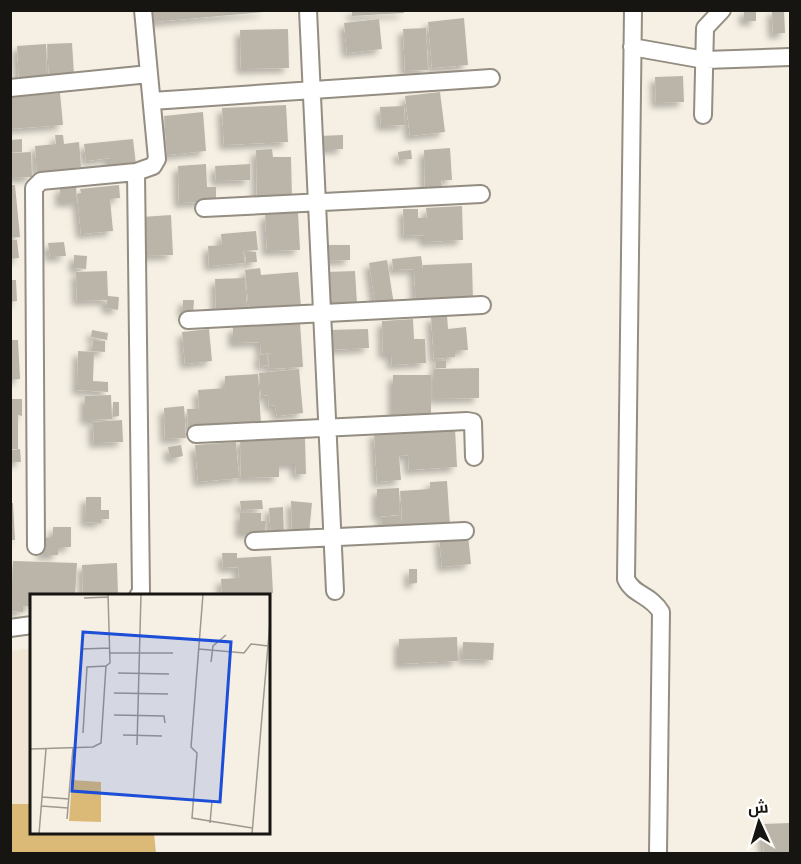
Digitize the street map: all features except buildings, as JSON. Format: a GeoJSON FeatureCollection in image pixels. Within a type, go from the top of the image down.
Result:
{"type":"FeatureCollection","features":[{"type":"Feature","properties":{"kind":"street"},"geometry":{"type":"LineString","coordinates":[[36,546],[34,188],[41,182],[136,172],[153,166],[157,159],[143,10]]}},
{"type":"Feature","properties":{"kind":"street"},"geometry":{"type":"LineString","coordinates":[[308,10],[335,591]]}},
{"type":"Feature","properties":{"kind":"street"},"geometry":{"type":"LineString","coordinates":[[633,10],[626,579],[630,587],[654,601],[661,612],[658,854]]}},
{"type":"Feature","properties":{"kind":"street"},"geometry":{"type":"LineString","coordinates":[[703,115],[705,28],[722,10]]}},
{"type":"Feature","properties":{"kind":"street"},"geometry":{"type":"LineString","coordinates":[[632,46],[705,60],[790,57]]}},
{"type":"Feature","properties":{"kind":"street"},"geometry":{"type":"LineString","coordinates":[[10,88],[149,74]]}},
{"type":"Feature","properties":{"kind":"street"},"geometry":{"type":"LineString","coordinates":[[152,101],[491,78]]}},
{"type":"Feature","properties":{"kind":"street"},"geometry":{"type":"LineString","coordinates":[[136,172],[140,594]]}},
{"type":"Feature","properties":{"kind":"street"},"geometry":{"type":"LineString","coordinates":[[204,208],[481,194]]}},
{"type":"Feature","properties":{"kind":"street"},"geometry":{"type":"LineString","coordinates":[[188,320],[482,305]]}},
{"type":"Feature","properties":{"kind":"street"},"geometry":{"type":"LineString","coordinates":[[196,434],[472,422],[474,458]]}},
{"type":"Feature","properties":{"kind":"street"},"geometry":{"type":"LineString","coordinates":[[254,541],[465,531]]}},
{"type":"Feature","properties":{"kind":"street"},"geometry":{"type":"LineString","coordinates":[[10,628],[30,625]]}},
{"type":"Feature","properties":{"kind":"shaded area"},"geometry":{"type":"Polygon","coordinates":[[[30,648],[30,804],[11,804],[11,651],[30,648]]]}},
{"type":"Feature","properties":{"kind":"shaded area"},"geometry":{"type":"Polygon","coordinates":[[[11,804],[30,804],[30,834],[154,834],[156,853],[11,853],[11,804]]]}}]}
